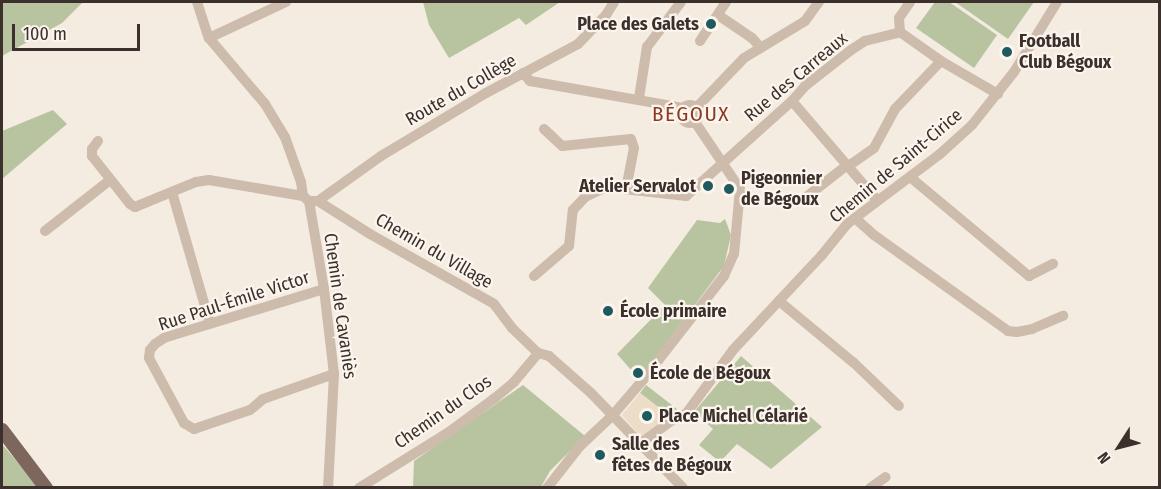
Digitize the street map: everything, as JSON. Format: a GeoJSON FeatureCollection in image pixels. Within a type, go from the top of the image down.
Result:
{"type":"FeatureCollection","features":[{"type":"Feature","properties":{"kind":"main road"},"geometry":{"type":"LineString","coordinates":[[2,430],[46,488]]}},
{"type":"Feature","properties":{"kind":"street","name":"Chemin de Cavaniès"},"geometry":{"type":"LineString","coordinates":[[197,2],[209,38],[265,104],[285,137],[301,182],[310,199],[334,374],[328,488]]}},
{"type":"Feature","properties":{"kind":"street"},"geometry":{"type":"LineString","coordinates":[[209,38],[286,2]]}},
{"type":"Feature","properties":{"kind":"street","name":"Route du Collège"},"geometry":{"type":"LineString","coordinates":[[310,199],[523,73],[578,44],[606,15],[614,2]]}},
{"type":"Feature","properties":{"kind":"street"},"geometry":{"type":"LineString","coordinates":[[639,98],[647,47],[681,2]]}},
{"type":"Feature","properties":{"kind":"street"},"geometry":{"type":"LineString","coordinates":[[700,41],[726,2]]}},
{"type":"Feature","properties":{"kind":"street"},"geometry":{"type":"LineString","coordinates":[[696,108],[744,58],[805,21],[819,2]]}},
{"type":"Feature","properties":{"kind":"street"},"geometry":{"type":"LineString","coordinates":[[910,2],[899,18],[900,32],[941,61],[998,94]]}},
{"type":"Feature","properties":{"kind":"street","name":"Chemin de Saint-Cirice"},"geometry":{"type":"LineString","coordinates":[[641,443],[675,418],[686,414],[734,350],[855,218],[954,142],[998,94],[1057,2]]}},
{"type":"Feature","properties":{"kind":"street"},"geometry":{"type":"LineString","coordinates":[[718,15],[752,38],[761,48]]}},
{"type":"Feature","properties":{"kind":"street","name":"Rue des Carreaux"},"geometry":{"type":"LineString","coordinates":[[534,276],[570,246],[573,210],[591,192],[606,187],[686,196],[792,101],[805,86],[851,50],[865,41],[900,32]]}},
{"type":"Feature","properties":{"kind":"street"},"geometry":{"type":"LineString","coordinates":[[805,198],[874,148],[895,109],[941,61]]}},
{"type":"Feature","properties":{"kind":"street"},"geometry":{"type":"LineString","coordinates":[[523,73],[530,81],[639,98],[683,108],[692,105],[699,115],[695,122]]}},
{"type":"Feature","properties":{"kind":"street"},"geometry":{"type":"LineString","coordinates":[[792,101],[877,200]]}},
{"type":"Feature","properties":{"kind":"street"},"geometry":{"type":"LineString","coordinates":[[683,108],[683,120],[695,122]]}},
{"type":"Feature","properties":{"kind":"street"},"geometry":{"type":"LineString","coordinates":[[547,488],[580,446],[612,416],[724,276],[734,254],[740,189],[695,122]]}},
{"type":"Feature","properties":{"kind":"street"},"geometry":{"type":"LineString","coordinates":[[544,129],[562,146],[631,139],[634,148],[626,189]]}},
{"type":"Feature","properties":{"kind":"street"},"geometry":{"type":"LineString","coordinates":[[98,141],[92,149],[92,156],[130,204],[135,207],[196,182],[209,180],[310,199]]}},
{"type":"Feature","properties":{"kind":"street"},"geometry":{"type":"LineString","coordinates":[[910,177],[1029,276],[1053,264]]}},
{"type":"Feature","properties":{"kind":"street"},"geometry":{"type":"LineString","coordinates":[[45,231],[110,180]]}},
{"type":"Feature","properties":{"kind":"street"},"geometry":{"type":"LineString","coordinates":[[172,192],[210,324]]}},
{"type":"Feature","properties":{"kind":"street","name":"Chemin du Village"},"geometry":{"type":"LineString","coordinates":[[310,199],[494,304],[512,328],[538,353],[549,356],[641,443],[683,488]]}},
{"type":"Feature","properties":{"kind":"street"},"geometry":{"type":"LineString","coordinates":[[855,218],[874,235],[1008,331],[1032,329],[1063,316]]}},
{"type":"Feature","properties":{"kind":"street","name":"Rue Paul-Émile Victor"},"geometry":{"type":"LineString","coordinates":[[324,289],[164,338],[150,350],[149,358],[188,427],[194,429],[250,410],[263,399],[334,374]]}},
{"type":"Feature","properties":{"kind":"street"},"geometry":{"type":"LineString","coordinates":[[779,301],[854,363],[899,406]]}},
{"type":"Feature","properties":{"kind":"street","name":"Chemin du Clos"},"geometry":{"type":"LineString","coordinates":[[359,488],[449,432],[495,398],[514,382],[538,353]]}},
{"type":"Feature","properties":{"kind":"street"},"geometry":{"type":"LineString","coordinates":[[870,488],[886,477]]}},
{"type":"Feature","properties":{"kind":"green space"},"geometry":{"type":"Polygon","coordinates":[[[2,2],[83,2],[62,23],[2,56],[2,2]]]}},
{"type":"Feature","properties":{"kind":"green space"},"geometry":{"type":"Polygon","coordinates":[[[423,2],[560,2],[526,25],[519,18],[449,58],[429,25],[423,2]]]}},
{"type":"Feature","properties":{"kind":"green space"},"geometry":{"type":"Polygon","coordinates":[[[935,2],[949,2],[997,35],[974,68],[916,28],[935,2]]]}},
{"type":"Feature","properties":{"kind":"green space"},"geometry":{"type":"Polygon","coordinates":[[[955,2],[1034,2],[1008,39],[955,2]]]}},
{"type":"Feature","properties":{"kind":"green space"},"geometry":{"type":"Polygon","coordinates":[[[53,110],[67,124],[2,179],[2,131],[53,110]]]}},
{"type":"Feature","properties":{"kind":"green space"},"geometry":{"type":"Polygon","coordinates":[[[725,219],[731,235],[724,266],[639,379],[617,354],[665,305],[648,288],[697,220],[720,223],[725,219]]]}},
{"type":"Feature","properties":{"kind":"green space"},"geometry":{"type":"Polygon","coordinates":[[[741,356],[822,427],[771,469],[737,444],[720,462],[699,445],[713,429],[694,412],[741,356]]]}},
{"type":"Feature","properties":{"kind":"green space"},"geometry":{"type":"Polygon","coordinates":[[[523,385],[585,436],[550,471],[541,487],[413,488],[414,461],[523,385]]]}},
{"type":"Feature","properties":{"kind":"green space"},"geometry":{"type":"Polygon","coordinates":[[[646,385],[677,409],[671,417],[640,393],[646,385]]]}},
{"type":"Feature","properties":{"kind":"green space"},"geometry":{"type":"Polygon","coordinates":[[[2,444],[24,470],[37,487],[2,487],[2,444]]]}},
{"type":"Feature","properties":{"kind":"shaded area","name":"Place Michel Célarié"},"geometry":{"type":"Polygon","coordinates":[[[640,393],[671,417],[642,438],[622,415],[640,393]]]}},
{"type":"Feature","properties":{"kind":"place","name":"Place des Galets"},"geometry":{"type":"Point","coordinates":[711,24]}},
{"type":"Feature","properties":{"kind":"place","name":"Football Club Bégoux"},"geometry":{"type":"Point","coordinates":[1007,52]}},
{"type":"Feature","properties":{"kind":"place","name":"Atelier Servalot"},"geometry":{"type":"Point","coordinates":[708,186]}},
{"type":"Feature","properties":{"kind":"place","name":"Pigeonnier de Bégoux"},"geometry":{"type":"Point","coordinates":[729,189]}},
{"type":"Feature","properties":{"kind":"place","name":"École primaire"},"geometry":{"type":"Point","coordinates":[608,311]}},
{"type":"Feature","properties":{"kind":"place","name":"École de Bégoux"},"geometry":{"type":"Point","coordinates":[638,373]}},
{"type":"Feature","properties":{"kind":"place","name":"Place Michel Célarié"},"geometry":{"type":"Point","coordinates":[647,416]}},
{"type":"Feature","properties":{"kind":"place","name":"Salle des fêtes de Bégoux"},"geometry":{"type":"Point","coordinates":[600,455]}},
{"type":"Feature","properties":{"kind":"district","name":"BÉGOUX"},"geometry":{"type":"Point","coordinates":[691,114]}}]}
